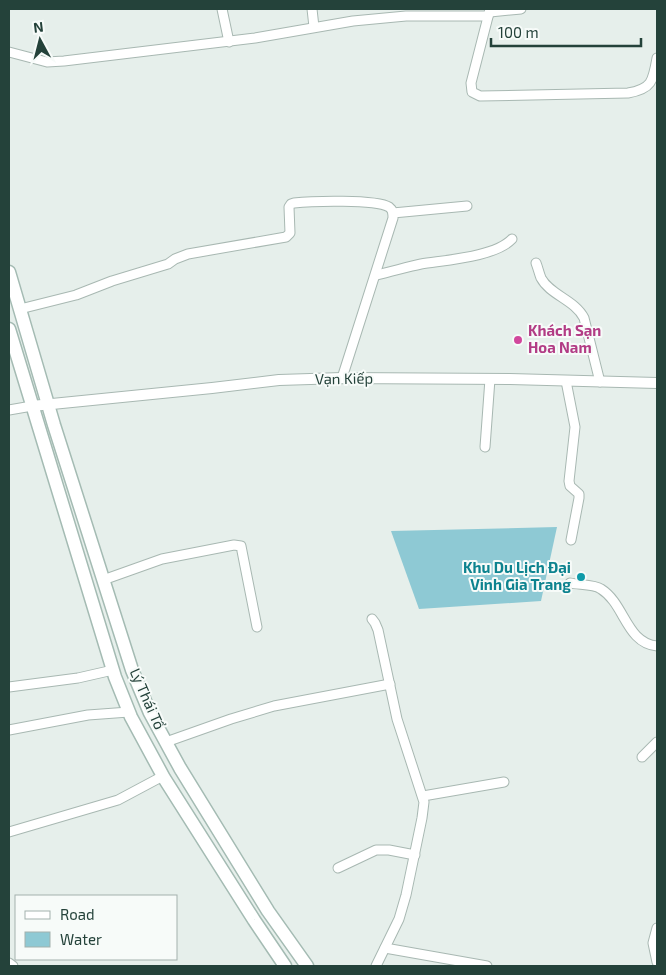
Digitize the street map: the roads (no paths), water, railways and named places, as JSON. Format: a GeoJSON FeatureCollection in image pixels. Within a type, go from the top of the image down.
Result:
{"type":"FeatureCollection","features":[{"type":"Feature","properties":{"kind":"main road","name":"Lý Thái Tổ"},"geometry":{"type":"LineString","coordinates":[[9,272],[103,580],[132,670],[150,713],[268,910],[306,966]]}},
{"type":"Feature","properties":{"kind":"main road","name":"Lý Thái Tổ"},"geometry":{"type":"LineString","coordinates":[[9,329],[113,670],[129,712],[163,776],[285,966]]}},
{"type":"Feature","properties":{"kind":"street"},"geometry":{"type":"LineString","coordinates":[[222,9],[229,42]]}},
{"type":"Feature","properties":{"kind":"street"},"geometry":{"type":"LineString","coordinates":[[312,9],[314,27]]}},
{"type":"Feature","properties":{"kind":"street"},"geometry":{"type":"LineString","coordinates":[[9,52],[47,62],[229,42],[406,12],[490,12],[521,9]]}},
{"type":"Feature","properties":{"kind":"street"},"geometry":{"type":"LineString","coordinates":[[490,12],[471,83],[472,92],[480,96],[628,94],[644,89],[653,81],[657,58]]}},
{"type":"Feature","properties":{"kind":"street"},"geometry":{"type":"LineString","coordinates":[[20,309],[76,295],[112,281],[162,266],[188,254],[286,237],[290,233],[289,207],[294,203],[368,202],[388,207],[393,214],[389,234],[342,378]]}},
{"type":"Feature","properties":{"kind":"street"},"geometry":{"type":"LineString","coordinates":[[393,214],[467,206]]}},
{"type":"Feature","properties":{"kind":"street"},"geometry":{"type":"LineString","coordinates":[[376,275],[416,265],[474,255],[500,247],[512,239]]}},
{"type":"Feature","properties":{"kind":"street"},"geometry":{"type":"LineString","coordinates":[[536,263],[542,279],[547,285],[582,313],[587,326],[600,382]]}},
{"type":"Feature","properties":{"kind":"street","name":"Vạn Kiếp"},"geometry":{"type":"LineString","coordinates":[[32,406],[279,380],[342,378],[490,379],[657,383]]}},
{"type":"Feature","properties":{"kind":"street"},"geometry":{"type":"LineString","coordinates":[[485,447],[490,379]]}},
{"type":"Feature","properties":{"kind":"street"},"geometry":{"type":"LineString","coordinates":[[566,381],[575,427],[568,481],[570,486],[579,494],[571,540]]}},
{"type":"Feature","properties":{"kind":"street"},"geometry":{"type":"LineString","coordinates":[[9,410],[32,406]]}},
{"type":"Feature","properties":{"kind":"street"},"geometry":{"type":"LineString","coordinates":[[103,580],[173,556],[234,545],[241,546],[257,627]]}},
{"type":"Feature","properties":{"kind":"street"},"geometry":{"type":"LineString","coordinates":[[570,583],[600,588],[614,599],[626,623],[636,636],[647,645],[657,646]]}},
{"type":"Feature","properties":{"kind":"street"},"geometry":{"type":"LineString","coordinates":[[372,619],[378,630],[397,719],[423,796],[424,809],[406,895],[399,919],[376,966]]}},
{"type":"Feature","properties":{"kind":"street"},"geometry":{"type":"LineString","coordinates":[[9,687],[78,678],[113,670]]}},
{"type":"Feature","properties":{"kind":"street"},"geometry":{"type":"LineString","coordinates":[[166,742],[268,708],[351,690],[390,684]]}},
{"type":"Feature","properties":{"kind":"street"},"geometry":{"type":"LineString","coordinates":[[9,730],[88,715],[129,712]]}},
{"type":"Feature","properties":{"kind":"street"},"geometry":{"type":"LineString","coordinates":[[642,757],[657,742]]}},
{"type":"Feature","properties":{"kind":"street"},"geometry":{"type":"LineString","coordinates":[[9,832],[118,800],[163,776]]}},
{"type":"Feature","properties":{"kind":"street"},"geometry":{"type":"LineString","coordinates":[[423,796],[504,782]]}},
{"type":"Feature","properties":{"kind":"street"},"geometry":{"type":"LineString","coordinates":[[338,868],[376,850],[389,850],[415,855]]}},
{"type":"Feature","properties":{"kind":"street"},"geometry":{"type":"LineString","coordinates":[[657,928],[653,943],[657,962]]}},
{"type":"Feature","properties":{"kind":"street"},"geometry":{"type":"LineString","coordinates":[[386,948],[488,966]]}},
{"type":"Feature","properties":{"kind":"street"},"geometry":{"type":"LineString","coordinates":[[9,963],[13,966]]}},
{"type":"Feature","properties":{"kind":"water"},"geometry":{"type":"Polygon","coordinates":[[[557,527],[541,601],[419,609],[391,531],[557,527]]]}},
{"type":"Feature","properties":{"kind":"place","name":"Khách Sạn Hoa Nam"},"geometry":{"type":"Point","coordinates":[518,340]}},
{"type":"Feature","properties":{"kind":"place","name":"Khu Du Lịch Đại Vinh Gia Trang"},"geometry":{"type":"Point","coordinates":[581,577]}}]}
